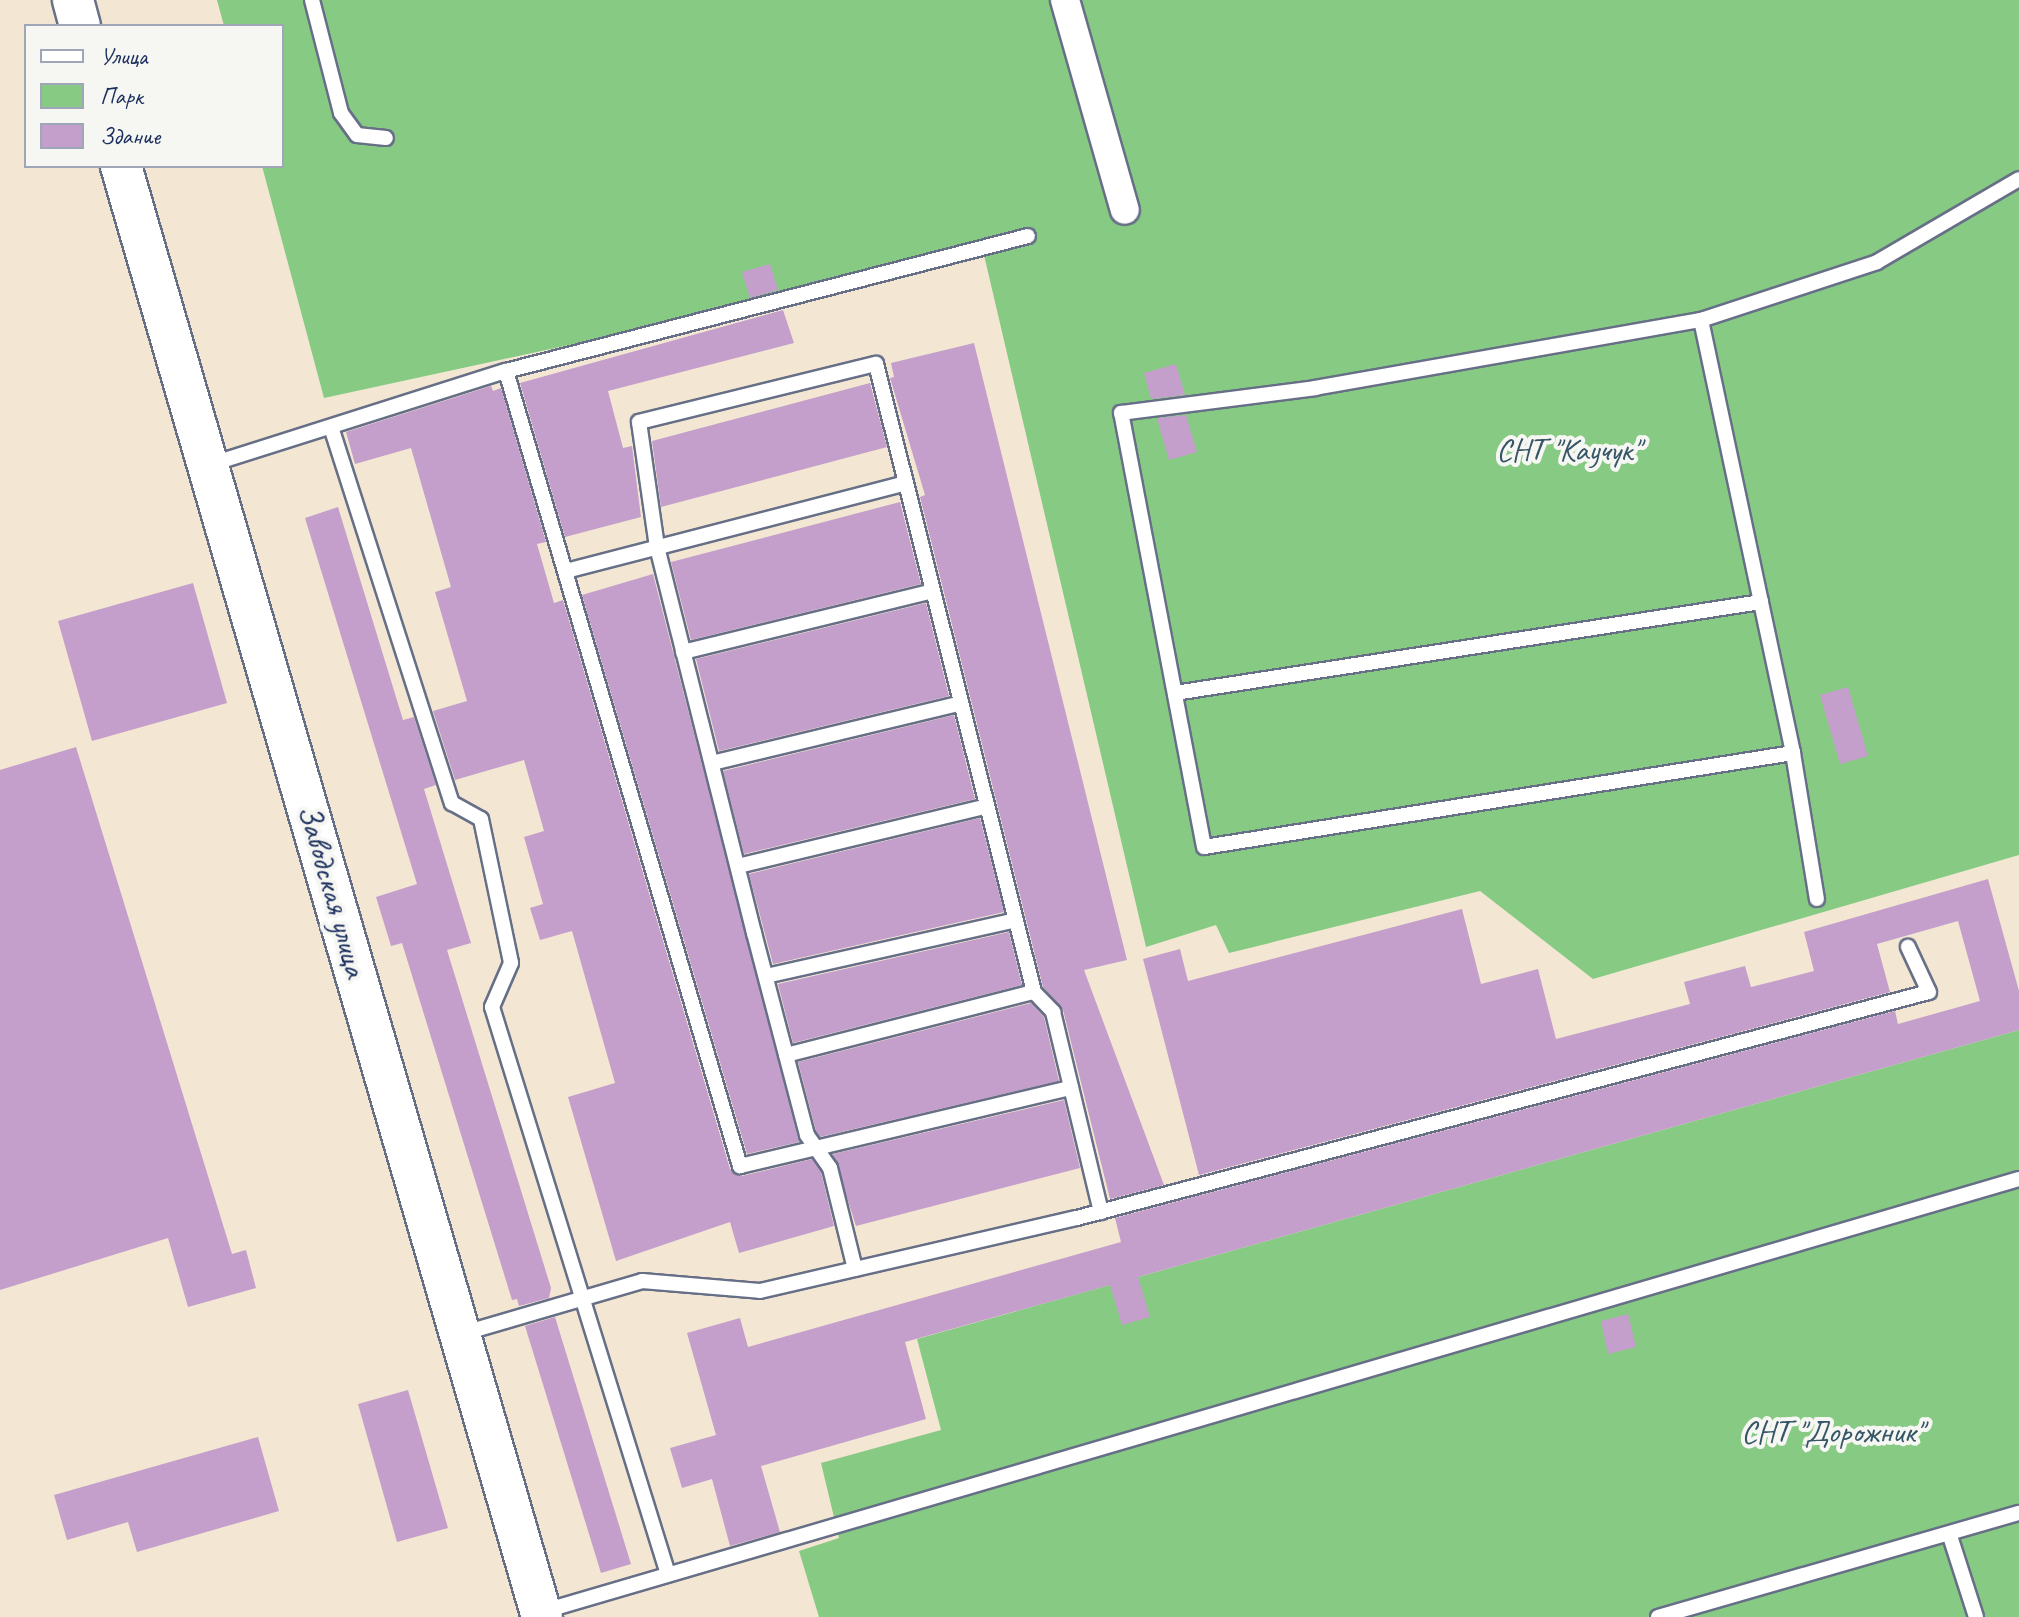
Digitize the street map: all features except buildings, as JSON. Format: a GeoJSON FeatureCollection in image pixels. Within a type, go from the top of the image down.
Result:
{"type":"FeatureCollection","features":[{"type":"Feature","properties":{"kind":"main road"},"geometry":{"type":"LineString","coordinates":[[73,0],[79,24]]}},
{"type":"Feature","properties":{"kind":"main road","name":"Заводская улица"},"geometry":{"type":"LineString","coordinates":[[122,168],[542,1614]]}},
{"type":"Feature","properties":{"kind":"street"},"geometry":{"type":"LineString","coordinates":[[1065,0],[1125,210]]}},
{"type":"Feature","properties":{"kind":"lane"},"geometry":{"type":"LineString","coordinates":[[312,0],[341,113],[357,135],[386,138]]}},
{"type":"Feature","properties":{"kind":"lane"},"geometry":{"type":"LineString","coordinates":[[1793,753],[1204,847],[1121,413],[1315,388],[1701,320],[1877,262],[2019,179]]}},
{"type":"Feature","properties":{"kind":"lane"},"geometry":{"type":"LineString","coordinates":[[208,465],[332,430],[506,371],[1028,236]]}},
{"type":"Feature","properties":{"kind":"lane"},"geometry":{"type":"LineString","coordinates":[[1701,320],[1793,753],[1817,899]]}},
{"type":"Feature","properties":{"kind":"lane"},"geometry":{"type":"LineString","coordinates":[[855,1269],[830,1168],[807,1135],[683,652],[657,547],[639,422],[876,364],[1034,992],[1053,1012],[1101,1212]]}},
{"type":"Feature","properties":{"kind":"lane"},"geometry":{"type":"LineString","coordinates":[[506,371],[740,1166],[1071,1088]]}},
{"type":"Feature","properties":{"kind":"lane"},"geometry":{"type":"LineString","coordinates":[[332,430],[452,803],[481,819],[511,963],[492,1007],[668,1574]]}},
{"type":"Feature","properties":{"kind":"lane"},"geometry":{"type":"LineString","coordinates":[[566,571],[906,483]]}},
{"type":"Feature","properties":{"kind":"lane"},"geometry":{"type":"LineString","coordinates":[[683,652],[933,591]]}},
{"type":"Feature","properties":{"kind":"lane"},"geometry":{"type":"LineString","coordinates":[[1175,693],[1761,602]]}},
{"type":"Feature","properties":{"kind":"lane"},"geometry":{"type":"LineString","coordinates":[[712,763],[961,703]]}},
{"type":"Feature","properties":{"kind":"lane"},"geometry":{"type":"LineString","coordinates":[[738,866],[987,806]]}},
{"type":"Feature","properties":{"kind":"lane"},"geometry":{"type":"LineString","coordinates":[[766,976],[1016,920]]}},
{"type":"Feature","properties":{"kind":"lane"},"geometry":{"type":"LineString","coordinates":[[460,1334],[642,1281],[760,1291],[1101,1212],[1929,992],[1908,947]]}},
{"type":"Feature","properties":{"kind":"lane"},"geometry":{"type":"LineString","coordinates":[[786,1055],[1034,992]]}},
{"type":"Feature","properties":{"kind":"lane"},"geometry":{"type":"LineString","coordinates":[[542,1614],[668,1574],[2019,1179]]}},
{"type":"Feature","properties":{"kind":"lane"},"geometry":{"type":"LineString","coordinates":[[1658,1617],[1702,1611],[2019,1513]]}},
{"type":"Feature","properties":{"kind":"lane"},"geometry":{"type":"LineString","coordinates":[[1950,1536],[1976,1617]]}},
{"type":"Feature","properties":{"kind":"green space","name":"СНТ \"Каучук\""},"geometry":{"type":"Polygon","coordinates":[[[217,0],[2019,0],[2019,855],[1593,979],[1480,891],[1229,953],[1216,925],[1146,947],[984,255],[324,398],[263,168],[284,168],[284,24],[223,24],[217,0]]]}},
{"type":"Feature","properties":{"kind":"green space","name":"СНТ \"Дорожник\""},"geometry":{"type":"Polygon","coordinates":[[[2019,1030],[2019,1617],[819,1617],[799,1551],[839,1538],[821,1463],[941,1430],[917,1339],[2019,1030]]]}}]}
